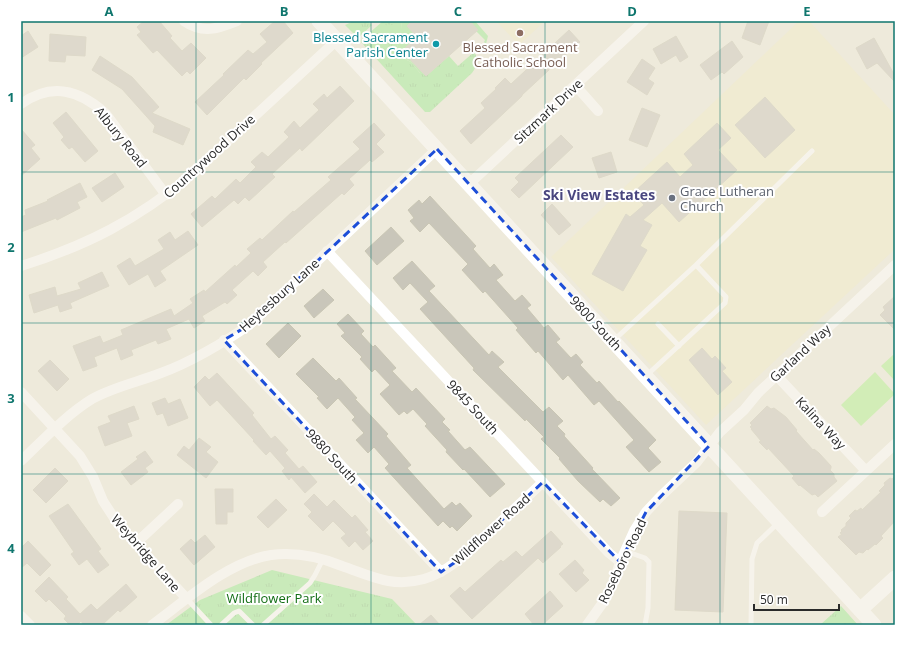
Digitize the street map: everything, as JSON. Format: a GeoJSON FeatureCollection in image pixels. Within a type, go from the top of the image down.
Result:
{"type":"FeatureCollection","features":[{"type":"Feature","properties":{"kind":"street"},"geometry":{"type":"LineString","coordinates":[[184,21],[194,28],[206,30],[237,21]]}},
{"type":"Feature","properties":{"kind":"street","name":"9800 South"},"geometry":{"type":"LineString","coordinates":[[319,21],[874,625]]}},
{"type":"Feature","properties":{"kind":"street","name":"Sitzmark Drive"},"geometry":{"type":"LineString","coordinates":[[469,184],[644,21]]}},
{"type":"Feature","properties":{"kind":"street","name":"Countrywood Drive"},"geometry":{"type":"LineString","coordinates":[[21,266],[67,250],[109,232],[166,195],[191,175],[336,40]]}},
{"type":"Feature","properties":{"kind":"street"},"geometry":{"type":"LineString","coordinates":[[575,85],[598,111]]}},
{"type":"Feature","properties":{"kind":"street","name":"Albury Road"},"geometry":{"type":"LineString","coordinates":[[21,104],[31,97],[50,91],[64,91],[79,95],[94,103],[106,114],[117,128],[166,195]]}},
{"type":"Feature","properties":{"kind":"street","name":"Heytesbury Lane"},"geometry":{"type":"LineString","coordinates":[[21,462],[56,429],[92,399],[107,392],[162,373],[189,361],[237,333],[249,324],[437,149]]}},
{"type":"Feature","properties":{"kind":"street","name":"9845 South"},"geometry":{"type":"LineString","coordinates":[[327,251],[609,553],[620,562]]}},
{"type":"Feature","properties":{"kind":"street","name":"Garland Way"},"geometry":{"type":"LineString","coordinates":[[709,446],[720,432],[744,410],[776,375],[895,265]]}},
{"type":"Feature","properties":{"kind":"street","name":"9880 South"},"geometry":{"type":"LineString","coordinates":[[224,340],[441,572]]}},
{"type":"Feature","properties":{"kind":"street","name":"Kalina Way"},"geometry":{"type":"LineString","coordinates":[[776,375],[866,471]]}},
{"type":"Feature","properties":{"kind":"street","name":"Weybridge Lane"},"geometry":{"type":"LineString","coordinates":[[21,392],[80,456],[93,477],[103,501],[114,518],[135,544],[186,599]]}},
{"type":"Feature","properties":{"kind":"street"},"geometry":{"type":"LineString","coordinates":[[822,512],[895,444]]}},
{"type":"Feature","properties":{"kind":"street","name":"Roseboro Road"},"geometry":{"type":"LineString","coordinates":[[586,625],[604,601],[614,582],[620,562],[634,532],[646,512],[697,462],[709,446]]}},
{"type":"Feature","properties":{"kind":"street","name":"Wildflower Road"},"geometry":{"type":"LineString","coordinates":[[152,625],[220,575],[245,562],[271,555],[297,554],[323,559],[383,581],[404,583],[424,579],[441,572],[461,558],[543,482]]}},
{"type":"Feature","properties":{"kind":"street"},"geometry":{"type":"LineString","coordinates":[[135,544],[178,504]]}},
{"type":"Feature","properties":{"kind":"street"},"geometry":{"type":"LineString","coordinates":[[860,610],[895,578]]}},
{"type":"Feature","properties":{"kind":"street"},"geometry":{"type":"LineString","coordinates":[[21,616],[30,625]]}},
{"type":"Feature","properties":{"kind":"lane"},"geometry":{"type":"LineString","coordinates":[[613,341],[696,264],[812,151]]}},
{"type":"Feature","properties":{"kind":"lane"},"geometry":{"type":"LineString","coordinates":[[646,377],[725,303],[726,297],[696,264]]}},
{"type":"Feature","properties":{"kind":"lane"},"geometry":{"type":"LineString","coordinates":[[658,324],[679,346]]}},
{"type":"Feature","properties":{"kind":"lane"},"geometry":{"type":"LineString","coordinates":[[751,625],[752,559],[757,543],[779,522]]}},
{"type":"Feature","properties":{"kind":"lane"},"geometry":{"type":"LineString","coordinates":[[625,552],[645,558],[649,562],[648,608],[645,625]]}},
{"type":"Feature","properties":{"kind":"lane"},"geometry":{"type":"LineString","coordinates":[[263,625],[310,583],[323,559]]}},
{"type":"Feature","properties":{"kind":"lane"},"geometry":{"type":"LineString","coordinates":[[186,599],[211,625]]}},
{"type":"Feature","properties":{"kind":"lane"},"geometry":{"type":"LineString","coordinates":[[221,625],[234,614],[239,612],[253,625]]}},
{"type":"Feature","properties":{"kind":"highlighted area"},"geometry":{"type":"Polygon","coordinates":[[[437,149],[709,446],[646,512],[620,562],[543,482],[461,558],[441,572],[224,340],[249,325],[437,149]]]}},
{"type":"Feature","properties":{"kind":"shaded area","name":"Blessed Sacrament Catholic School"},"geometry":{"type":"Polygon","coordinates":[[[496,21],[545,21],[519,45],[496,21]]]}},
{"type":"Feature","properties":{"kind":"shaded area"},"geometry":{"type":"Polygon","coordinates":[[[799,21],[809,21],[895,115],[895,249],[706,425],[551,257],[799,21]]]}},
{"type":"Feature","properties":{"kind":"green space"},"geometry":{"type":"Polygon","coordinates":[[[354,21],[367,21],[372,25],[358,38],[345,25],[354,21]]]}},
{"type":"Feature","properties":{"kind":"green space"},"geometry":{"type":"Polygon","coordinates":[[[383,21],[402,21],[401,34],[397,47],[405,59],[411,62],[420,73],[423,73],[426,76],[449,56],[458,66],[474,52],[477,60],[475,68],[472,73],[430,112],[425,112],[360,41],[383,21]]]}},
{"type":"Feature","properties":{"kind":"green space"},"geometry":{"type":"Polygon","coordinates":[[[402,21],[412,21],[407,26],[417,37],[402,51],[423,73],[420,73],[411,62],[405,59],[398,51],[397,47],[401,36],[402,21]]]}},
{"type":"Feature","properties":{"kind":"green space"},"geometry":{"type":"Polygon","coordinates":[[[470,21],[475,21],[488,36],[486,44],[484,42],[485,40],[476,31],[470,21]]]}},
{"type":"Feature","properties":{"kind":"green space"},"geometry":{"type":"Polygon","coordinates":[[[387,24],[392,25],[393,29],[388,38],[389,48],[387,49],[383,48],[382,38],[387,24]]]}},
{"type":"Feature","properties":{"kind":"green space"},"geometry":{"type":"Polygon","coordinates":[[[893,355],[895,357],[895,381],[881,366],[893,355]]]}},
{"type":"Feature","properties":{"kind":"green space"},"geometry":{"type":"Polygon","coordinates":[[[875,372],[895,394],[861,426],[841,405],[875,372]]]}},
{"type":"Feature","properties":{"kind":"green space","name":"Wildflower Park"},"geometry":{"type":"Polygon","coordinates":[[[272,570],[392,599],[417,625],[166,625],[200,600],[272,570]]]}},
{"type":"Feature","properties":{"kind":"green space"},"geometry":{"type":"Polygon","coordinates":[[[841,606],[858,625],[820,625],[841,606]]]}},
{"type":"Feature","properties":{"kind":"building"},"geometry":{"type":"Polygon","coordinates":[[[144,21],[159,21],[172,36],[170,38],[182,51],[191,43],[206,58],[190,74],[187,71],[182,76],[157,50],[153,53],[137,35],[141,32],[137,27],[144,21]]]}},
{"type":"Feature","properties":{"kind":"building"},"geometry":{"type":"Polygon","coordinates":[[[275,21],[283,21],[293,33],[261,63],[262,64],[246,80],[244,78],[207,115],[195,102],[248,50],[253,54],[267,42],[260,34],[275,21]]]}},
{"type":"Feature","properties":{"kind":"building","name":"Blessed Sacrament Parish Center"},"geometry":{"type":"Polygon","coordinates":[[[412,21],[470,21],[478,30],[426,76],[402,51],[417,37],[407,26],[412,21]]]}},
{"type":"Feature","properties":{"kind":"building"},"geometry":{"type":"Polygon","coordinates":[[[748,21],[769,21],[760,45],[742,38],[748,21]]]}},
{"type":"Feature","properties":{"kind":"building"},"geometry":{"type":"Polygon","coordinates":[[[569,30],[580,42],[549,69],[471,144],[460,131],[485,108],[481,103],[505,78],[511,84],[569,30]]]}},
{"type":"Feature","properties":{"kind":"building"},"geometry":{"type":"Polygon","coordinates":[[[28,31],[38,47],[21,58],[21,36],[28,31]]]}},
{"type":"Feature","properties":{"kind":"building"},"geometry":{"type":"Polygon","coordinates":[[[50,34],[86,37],[85,56],[66,55],[65,62],[49,61],[50,34]]]}},
{"type":"Feature","properties":{"kind":"building"},"geometry":{"type":"Polygon","coordinates":[[[676,36],[688,57],[680,62],[676,55],[661,64],[653,49],[676,36]]]}},
{"type":"Feature","properties":{"kind":"building"},"geometry":{"type":"Polygon","coordinates":[[[874,38],[895,76],[894,81],[877,63],[867,69],[856,48],[874,38]]]}},
{"type":"Feature","properties":{"kind":"building"},"geometry":{"type":"Polygon","coordinates":[[[732,41],[743,57],[724,74],[722,72],[711,80],[700,65],[732,41]]]}},
{"type":"Feature","properties":{"kind":"building"},"geometry":{"type":"Polygon","coordinates":[[[100,56],[132,77],[159,107],[152,113],[190,129],[183,145],[153,132],[155,126],[122,89],[92,70],[100,56]]]}},
{"type":"Feature","properties":{"kind":"building"},"geometry":{"type":"Polygon","coordinates":[[[642,59],[655,68],[648,79],[654,83],[647,95],[627,82],[642,59]]]}},
{"type":"Feature","properties":{"kind":"building"},"geometry":{"type":"Polygon","coordinates":[[[340,86],[354,101],[302,151],[300,148],[272,174],[275,177],[249,201],[245,197],[238,204],[234,200],[202,227],[191,214],[212,196],[215,199],[236,179],[240,183],[256,167],[251,162],[262,152],[268,157],[289,137],[284,132],[294,121],[300,128],[319,110],[313,104],[324,94],[327,98],[340,86]]]}},
{"type":"Feature","properties":{"kind":"building"},"geometry":{"type":"Polygon","coordinates":[[[765,97],[795,130],[765,158],[735,125],[765,97]]]}},
{"type":"Feature","properties":{"kind":"building"},"geometry":{"type":"Polygon","coordinates":[[[642,108],[660,115],[647,147],[629,140],[642,108]]]}},
{"type":"Feature","properties":{"kind":"building"},"geometry":{"type":"Polygon","coordinates":[[[66,112],[98,151],[85,162],[72,147],[69,149],[61,140],[64,137],[53,123],[66,112]]]}},
{"type":"Feature","properties":{"kind":"building"},"geometry":{"type":"Polygon","coordinates":[[[374,123],[385,135],[376,144],[384,152],[372,162],[370,160],[349,179],[354,185],[344,195],[342,193],[263,262],[267,267],[258,276],[253,271],[232,290],[237,295],[227,304],[225,302],[202,316],[205,321],[194,328],[189,319],[166,329],[171,339],[158,344],[156,340],[131,350],[133,355],[121,360],[117,348],[94,357],[97,366],[83,371],[73,346],[100,336],[103,343],[123,335],[121,330],[171,309],[174,316],[193,303],[190,299],[204,290],[205,292],[235,265],[236,267],[251,253],[247,249],[260,238],[262,240],[293,211],[294,212],[331,180],[328,177],[360,149],[353,142],[374,123]]]}},
{"type":"Feature","properties":{"kind":"building","name":"Grace Lutheran Church"},"geometry":{"type":"Polygon","coordinates":[[[717,123],[731,138],[718,150],[737,170],[679,222],[662,203],[643,220],[652,225],[640,246],[647,250],[623,291],[592,274],[626,214],[630,217],[644,205],[633,193],[667,162],[680,177],[693,165],[684,154],[717,123]]]}},
{"type":"Feature","properties":{"kind":"building"},"geometry":{"type":"Polygon","coordinates":[[[21,129],[35,145],[31,148],[40,159],[21,176],[21,129]]]}},
{"type":"Feature","properties":{"kind":"building"},"geometry":{"type":"Polygon","coordinates":[[[561,135],[573,147],[519,198],[511,190],[519,182],[515,178],[561,135]]]}},
{"type":"Feature","properties":{"kind":"building"},"geometry":{"type":"Polygon","coordinates":[[[611,152],[617,172],[599,178],[592,158],[611,152]]]}},
{"type":"Feature","properties":{"kind":"building"},"geometry":{"type":"Polygon","coordinates":[[[115,173],[124,187],[102,202],[92,188],[115,173]]]}},
{"type":"Feature","properties":{"kind":"building"},"geometry":{"type":"Polygon","coordinates":[[[80,183],[87,197],[77,202],[80,208],[57,220],[56,218],[21,232],[21,217],[26,215],[25,210],[48,201],[47,200],[80,183]]]}},
{"type":"Feature","properties":{"kind":"building"},"geometry":{"type":"Polygon","coordinates":[[[430,196],[476,246],[473,249],[490,268],[494,264],[503,275],[496,280],[515,301],[522,295],[531,305],[527,308],[544,328],[548,325],[560,339],[556,342],[571,358],[576,354],[583,362],[580,365],[597,383],[599,381],[656,440],[648,448],[661,462],[649,472],[626,447],[634,440],[599,401],[594,405],[568,375],[563,380],[538,351],[536,353],[516,330],[518,328],[485,291],[483,293],[462,270],[468,264],[429,223],[420,232],[410,221],[414,218],[408,210],[419,200],[422,204],[430,196]]]}},
{"type":"Feature","properties":{"kind":"building"},"geometry":{"type":"Polygon","coordinates":[[[552,204],[571,225],[559,235],[541,215],[552,204]]]}},
{"type":"Feature","properties":{"kind":"building"},"geometry":{"type":"Polygon","coordinates":[[[391,227],[404,241],[377,265],[365,251],[391,227]]]}},
{"type":"Feature","properties":{"kind":"building"},"geometry":{"type":"Polygon","coordinates":[[[188,231],[198,245],[160,271],[166,280],[155,287],[148,274],[129,285],[117,266],[130,258],[135,266],[164,249],[158,240],[170,232],[175,240],[188,231]]]}},
{"type":"Feature","properties":{"kind":"building"},"geometry":{"type":"Polygon","coordinates":[[[412,261],[435,286],[429,291],[489,355],[492,351],[504,362],[498,367],[543,412],[549,407],[563,421],[557,426],[565,434],[564,436],[593,468],[592,469],[620,498],[611,506],[603,499],[600,502],[578,481],[559,459],[560,458],[541,439],[544,437],[526,419],[525,421],[473,370],[474,368],[420,309],[428,302],[410,283],[403,290],[393,278],[412,261]]]}},
{"type":"Feature","properties":{"kind":"building"},"geometry":{"type":"Polygon","coordinates":[[[102,272],[109,286],[70,303],[72,308],[60,312],[58,305],[34,313],[29,295],[55,287],[57,296],[81,289],[78,283],[102,272]]]}},
{"type":"Feature","properties":{"kind":"building"},"geometry":{"type":"Polygon","coordinates":[[[323,289],[334,300],[314,318],[304,306],[323,289]]]}},
{"type":"Feature","properties":{"kind":"building"},"geometry":{"type":"Polygon","coordinates":[[[895,296],[895,330],[880,315],[885,310],[883,307],[895,296]]]}},
{"type":"Feature","properties":{"kind":"building"},"geometry":{"type":"Polygon","coordinates":[[[348,314],[364,331],[361,334],[373,347],[375,345],[396,368],[392,371],[412,392],[416,388],[445,419],[442,422],[465,450],[470,447],[505,484],[490,497],[446,452],[447,450],[425,426],[427,424],[413,409],[407,414],[404,411],[399,415],[380,394],[390,385],[375,369],[372,372],[360,359],[362,357],[341,336],[345,333],[337,324],[348,314]]]}},
{"type":"Feature","properties":{"kind":"building"},"geometry":{"type":"Polygon","coordinates":[[[288,323],[301,336],[279,358],[266,344],[288,323]]]}},
{"type":"Feature","properties":{"kind":"building"},"geometry":{"type":"Polygon","coordinates":[[[702,348],[712,359],[715,356],[726,368],[722,371],[732,382],[718,395],[689,360],[702,348]]]}},
{"type":"Feature","properties":{"kind":"building"},"geometry":{"type":"Polygon","coordinates":[[[313,358],[336,381],[339,378],[357,398],[355,399],[388,434],[386,436],[411,465],[407,468],[444,509],[452,502],[456,506],[460,503],[472,516],[457,531],[452,526],[450,528],[443,521],[438,526],[385,468],[389,464],[374,447],[368,453],[356,440],[364,433],[352,420],[355,417],[338,398],[327,409],[317,398],[319,397],[296,374],[313,358]]]}},
{"type":"Feature","properties":{"kind":"building"},"geometry":{"type":"Polygon","coordinates":[[[50,360],[69,379],[57,391],[38,371],[50,360]]]}},
{"type":"Feature","properties":{"kind":"building"},"geometry":{"type":"Polygon","coordinates":[[[217,373],[254,413],[252,415],[271,439],[275,436],[288,450],[285,453],[299,469],[303,466],[317,482],[305,493],[291,477],[289,480],[282,471],[285,468],[270,451],[266,455],[217,400],[210,406],[194,387],[205,376],[209,380],[217,373]]]}},
{"type":"Feature","properties":{"kind":"building"},"geometry":{"type":"Polygon","coordinates":[[[165,398],[168,404],[180,399],[188,418],[168,426],[163,413],[157,415],[152,403],[165,398]]]}},
{"type":"Feature","properties":{"kind":"building"},"geometry":{"type":"Polygon","coordinates":[[[134,406],[139,419],[127,423],[132,436],[105,446],[98,427],[111,422],[108,416],[134,406]]]}},
{"type":"Feature","properties":{"kind":"building"},"geometry":{"type":"Polygon","coordinates":[[[767,406],[771,409],[774,408],[786,417],[813,450],[814,449],[819,453],[831,466],[830,470],[834,474],[837,481],[818,497],[815,494],[812,495],[800,485],[799,486],[792,478],[794,476],[768,448],[767,450],[759,442],[761,441],[751,429],[752,428],[750,427],[752,425],[750,423],[767,406]]]}},
{"type":"Feature","properties":{"kind":"building"},"geometry":{"type":"Polygon","coordinates":[[[199,438],[211,447],[206,452],[218,462],[206,478],[177,455],[184,446],[189,450],[199,438]]]}},
{"type":"Feature","properties":{"kind":"building"},"geometry":{"type":"Polygon","coordinates":[[[145,451],[153,462],[145,468],[148,472],[131,485],[121,472],[138,459],[136,457],[145,451]]]}},
{"type":"Feature","properties":{"kind":"building"},"geometry":{"type":"Polygon","coordinates":[[[55,468],[68,481],[46,503],[33,490],[55,468]]]}},
{"type":"Feature","properties":{"kind":"building"},"geometry":{"type":"Polygon","coordinates":[[[895,476],[895,521],[881,536],[883,538],[876,545],[875,544],[863,553],[859,552],[856,555],[838,537],[842,534],[840,533],[842,531],[841,530],[846,526],[846,523],[851,518],[849,516],[855,510],[857,511],[861,508],[862,510],[881,492],[879,491],[885,485],[884,483],[895,476]]]}},
{"type":"Feature","properties":{"kind":"building"},"geometry":{"type":"Polygon","coordinates":[[[215,489],[233,489],[233,512],[227,512],[227,524],[216,524],[215,489]]]}},
{"type":"Feature","properties":{"kind":"building"},"geometry":{"type":"Polygon","coordinates":[[[314,494],[327,507],[334,500],[352,518],[355,515],[368,530],[365,532],[373,541],[363,550],[355,541],[349,547],[341,538],[346,534],[333,521],[323,531],[308,516],[312,512],[304,504],[314,494]]]}},
{"type":"Feature","properties":{"kind":"building"},"geometry":{"type":"Polygon","coordinates":[[[276,499],[287,510],[268,528],[257,517],[276,499]]]}},
{"type":"Feature","properties":{"kind":"building"},"geometry":{"type":"Polygon","coordinates":[[[68,504],[101,549],[98,551],[109,565],[98,573],[87,559],[79,565],[71,554],[74,552],[49,516],[68,504]]]}},
{"type":"Feature","properties":{"kind":"building"},"geometry":{"type":"Polygon","coordinates":[[[679,511],[727,513],[723,612],[675,610],[679,511]]]}},
{"type":"Feature","properties":{"kind":"building"},"geometry":{"type":"Polygon","coordinates":[[[551,531],[563,544],[560,546],[561,547],[543,563],[538,558],[472,619],[450,596],[460,587],[465,592],[501,560],[503,562],[516,551],[522,557],[551,531]]]}},
{"type":"Feature","properties":{"kind":"building"},"geometry":{"type":"Polygon","coordinates":[[[205,535],[215,547],[194,565],[180,549],[191,539],[195,543],[205,535]]]}},
{"type":"Feature","properties":{"kind":"building"},"geometry":{"type":"Polygon","coordinates":[[[28,541],[51,565],[40,576],[27,563],[21,568],[21,548],[28,541]]]}},
{"type":"Feature","properties":{"kind":"building"},"geometry":{"type":"Polygon","coordinates":[[[575,560],[584,570],[582,573],[589,580],[576,592],[559,574],[575,560]]]}},
{"type":"Feature","properties":{"kind":"building"},"geometry":{"type":"Polygon","coordinates":[[[49,577],[68,597],[66,599],[80,614],[91,604],[97,610],[126,584],[137,597],[120,612],[118,610],[102,625],[84,625],[81,621],[77,625],[70,625],[64,619],[66,616],[49,599],[46,602],[35,591],[49,577]]]}},
{"type":"Feature","properties":{"kind":"building"},"geometry":{"type":"Polygon","coordinates":[[[550,591],[563,606],[542,625],[534,625],[525,614],[550,591]]]}},
{"type":"Feature","properties":{"kind":"building"},"geometry":{"type":"Polygon","coordinates":[[[431,615],[440,625],[419,625],[431,615]]]}},
{"type":"Feature","properties":{"kind":"place","name":"Blessed Sacrament Catholic School"},"geometry":{"type":"Point","coordinates":[520,33]}},
{"type":"Feature","properties":{"kind":"place","name":"Blessed Sacrament Parish Center"},"geometry":{"type":"Point","coordinates":[436,44]}},
{"type":"Feature","properties":{"kind":"place","name":"Grace Lutheran Church"},"geometry":{"type":"Point","coordinates":[672,198]}},
{"type":"Feature","properties":{"kind":"district","name":"Ski View Estates"},"geometry":{"type":"Point","coordinates":[599,194]}}]}
